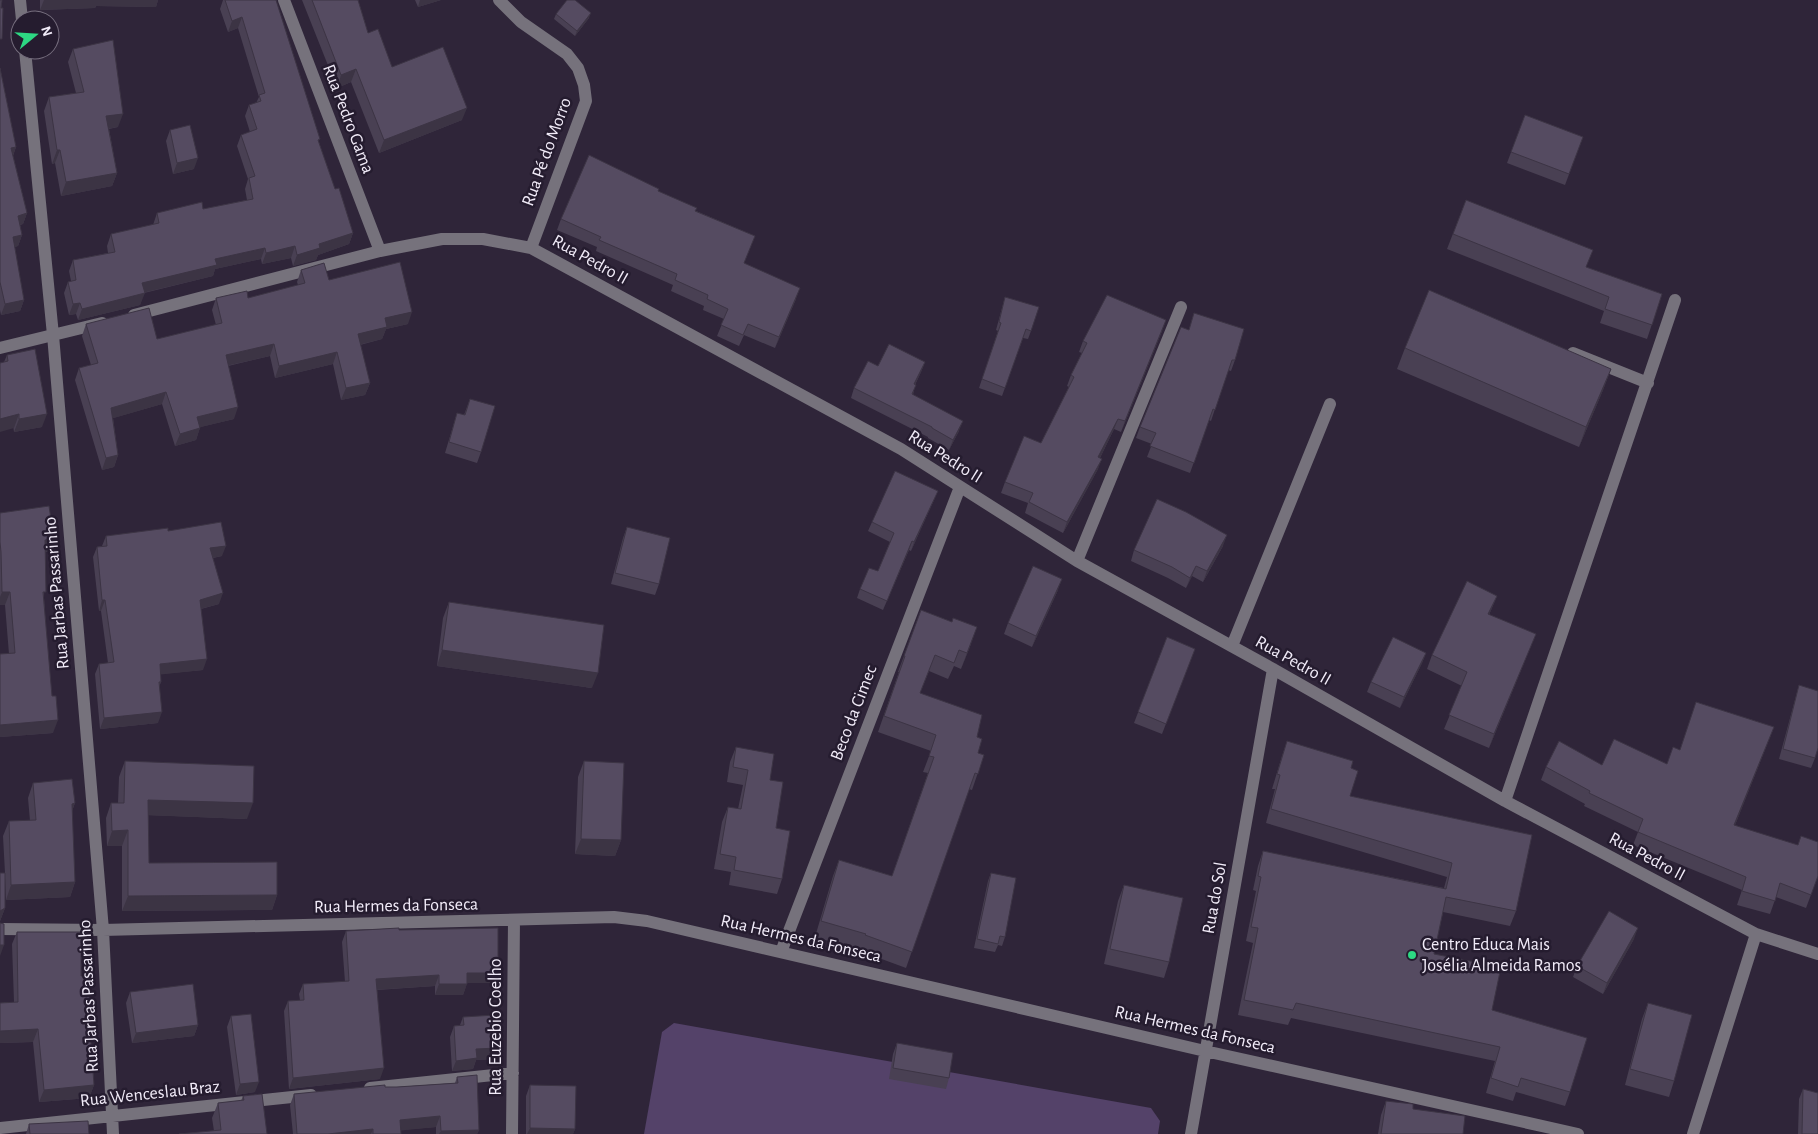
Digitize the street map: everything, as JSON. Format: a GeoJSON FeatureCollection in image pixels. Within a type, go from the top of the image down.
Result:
{"type":"FeatureCollection","features":[{"type":"Feature","properties":{"kind":"street","name":"Rua Pedro Gama"},"geometry":{"type":"LineString","coordinates":[[284,0],[380,251]]}},
{"type":"Feature","properties":{"kind":"street","name":"Rua Pé do Morro"},"geometry":{"type":"LineString","coordinates":[[498,0],[521,22],[567,54],[578,68],[584,84],[586,101],[531,248]]}},
{"type":"Feature","properties":{"kind":"street","name":"Rua Jarbas Passarinho"},"geometry":{"type":"LineString","coordinates":[[26,60],[53,335],[103,930],[113,1134]]}},
{"type":"Feature","properties":{"kind":"street","name":"Rua Pedro II"},"geometry":{"type":"LineString","coordinates":[[0,348],[380,251],[442,239],[483,239],[531,248],[901,449],[1077,561],[1232,646],[1505,801],[1756,934],[1818,954]]}},
{"type":"Feature","properties":{"kind":"street"},"geometry":{"type":"LineString","coordinates":[[1505,801],[1675,300]]}},
{"type":"Feature","properties":{"kind":"street"},"geometry":{"type":"LineString","coordinates":[[1077,561],[1181,307]]}},
{"type":"Feature","properties":{"kind":"street"},"geometry":{"type":"LineString","coordinates":[[1557,347],[1648,383]]}},
{"type":"Feature","properties":{"kind":"street"},"geometry":{"type":"LineString","coordinates":[[1232,646],[1330,404]]}},
{"type":"Feature","properties":{"kind":"street","name":"Beco da Cimec"},"geometry":{"type":"LineString","coordinates":[[780,952],[960,487]]}},
{"type":"Feature","properties":{"kind":"street","name":"Rua do Sol"},"geometry":{"type":"LineString","coordinates":[[1191,1134],[1273,669]]}},
{"type":"Feature","properties":{"kind":"street","name":"Rua Hermes da Fonseca"},"geometry":{"type":"LineString","coordinates":[[0,929],[103,930],[614,917],[647,921],[1205,1051],[1578,1134]]}},
{"type":"Feature","properties":{"kind":"street","name":"Rua Euzebio Coelho"},"geometry":{"type":"LineString","coordinates":[[512,1134],[514,920]]}},
{"type":"Feature","properties":{"kind":"street"},"geometry":{"type":"LineString","coordinates":[[1693,1134],[1756,934]]}},
{"type":"Feature","properties":{"kind":"street"},"geometry":{"type":"LineString","coordinates":[[357,1090],[513,1073]]}},
{"type":"Feature","properties":{"kind":"street","name":"Rua Wenceslau Braz"},"geometry":{"type":"LineString","coordinates":[[0,1128],[328,1093]]}},
{"type":"Feature","properties":{"kind":"shaded area"},"geometry":{"type":"Polygon","coordinates":[[[674,1023],[1151,1108],[1160,1121],[1158,1134],[644,1134],[662,1032],[674,1023]]]}},
{"type":"Feature","properties":{"kind":"building"},"geometry":{"type":"Polygon","coordinates":[[[0,0],[2,0],[1,8],[3,8],[2,39],[0,39],[0,0]]]}},
{"type":"Feature","properties":{"kind":"building"},"geometry":{"type":"Polygon","coordinates":[[[225,0],[276,0],[320,139],[318,140],[335,189],[339,188],[353,233],[319,244],[320,248],[297,255],[295,246],[266,253],[265,248],[215,259],[217,265],[142,283],[145,293],[82,309],[80,303],[73,304],[68,282],[76,280],[73,260],[115,252],[111,234],[159,223],[157,213],[202,202],[203,209],[253,199],[249,178],[255,176],[241,135],[257,129],[249,105],[261,101],[259,95],[265,93],[242,17],[232,21],[225,0]]]}},
{"type":"Feature","properties":{"kind":"building"},"geometry":{"type":"Polygon","coordinates":[[[312,0],[358,0],[368,33],[378,29],[392,67],[443,47],[467,108],[384,140],[356,69],[341,75],[312,0]]]}},
{"type":"Feature","properties":{"kind":"building"},"geometry":{"type":"Polygon","coordinates":[[[567,0],[575,0],[591,13],[577,31],[556,14],[567,0]]]}},
{"type":"Feature","properties":{"kind":"building"},"geometry":{"type":"Polygon","coordinates":[[[113,40],[123,114],[106,116],[117,173],[66,182],[60,150],[57,150],[49,97],[84,92],[73,49],[113,40]]]}},
{"type":"Feature","properties":{"kind":"building"},"geometry":{"type":"Polygon","coordinates":[[[0,68],[16,147],[11,148],[27,213],[18,216],[22,235],[13,237],[24,300],[5,304],[0,282],[0,68]]]}},
{"type":"Feature","properties":{"kind":"building"},"geometry":{"type":"Polygon","coordinates":[[[1525,115],[1583,137],[1569,174],[1511,152],[1525,115]]]}},
{"type":"Feature","properties":{"kind":"building"},"geometry":{"type":"Polygon","coordinates":[[[190,125],[198,158],[177,163],[170,130],[190,125]]]}},
{"type":"Feature","properties":{"kind":"building"},"geometry":{"type":"Polygon","coordinates":[[[589,155],[659,189],[658,191],[697,208],[695,211],[755,236],[744,263],[800,288],[779,337],[748,324],[743,335],[721,325],[728,309],[707,299],[708,295],[675,280],[677,274],[599,240],[601,237],[561,219],[589,155]]]}},
{"type":"Feature","properties":{"kind":"building"},"geometry":{"type":"Polygon","coordinates":[[[1466,200],[1593,250],[1586,267],[1662,294],[1652,325],[1605,309],[1609,297],[1453,234],[1466,200]]]}},
{"type":"Feature","properties":{"kind":"building"},"geometry":{"type":"Polygon","coordinates":[[[400,262],[412,312],[385,318],[387,327],[358,334],[370,383],[346,388],[337,352],[279,366],[274,344],[226,355],[238,407],[197,417],[200,428],[180,434],[166,392],[111,408],[118,455],[106,458],[79,368],[98,363],[86,324],[149,308],[157,339],[222,323],[216,298],[247,291],[248,298],[305,283],[301,270],[324,263],[329,280],[400,262]]]}},
{"type":"Feature","properties":{"kind":"building"},"geometry":{"type":"Polygon","coordinates":[[[1429,290],[1611,369],[1586,427],[1405,348],[1429,290]]]}},
{"type":"Feature","properties":{"kind":"building"},"geometry":{"type":"Polygon","coordinates":[[[1107,295],[1166,320],[1125,421],[1118,419],[1098,457],[1102,459],[1067,522],[1029,502],[1033,493],[1005,482],[1024,436],[1041,443],[1074,377],[1071,375],[1087,343],[1083,341],[1107,295]]]}},
{"type":"Feature","properties":{"kind":"building"},"geometry":{"type":"Polygon","coordinates":[[[1005,297],[1039,307],[1031,331],[1026,329],[1005,388],[982,379],[1001,323],[999,322],[1005,297]]]}},
{"type":"Feature","properties":{"kind":"building"},"geometry":{"type":"Polygon","coordinates":[[[1194,313],[1244,329],[1235,360],[1232,360],[1194,463],[1150,446],[1156,433],[1140,427],[1181,327],[1189,330],[1194,313]]]}},
{"type":"Feature","properties":{"kind":"building"},"geometry":{"type":"Polygon","coordinates":[[[889,344],[925,362],[914,384],[916,385],[912,394],[963,421],[953,440],[932,427],[854,388],[868,361],[878,366],[889,344]]]}},
{"type":"Feature","properties":{"kind":"building"},"geometry":{"type":"Polygon","coordinates":[[[35,349],[47,414],[19,419],[19,414],[0,419],[0,363],[8,361],[7,355],[35,349]]]}},
{"type":"Feature","properties":{"kind":"building"},"geometry":{"type":"Polygon","coordinates":[[[470,399],[495,406],[481,452],[449,442],[457,413],[465,415],[470,399]]]}},
{"type":"Feature","properties":{"kind":"building"},"geometry":{"type":"Polygon","coordinates":[[[895,471],[938,491],[914,542],[912,541],[887,601],[860,589],[869,568],[878,571],[894,533],[872,522],[895,471]]]}},
{"type":"Feature","properties":{"kind":"building"},"geometry":{"type":"Polygon","coordinates":[[[1157,499],[1186,512],[1227,535],[1207,571],[1196,566],[1190,578],[1172,567],[1134,550],[1157,499]]]}},
{"type":"Feature","properties":{"kind":"building"},"geometry":{"type":"Polygon","coordinates":[[[49,506],[54,539],[45,540],[46,592],[43,592],[52,696],[56,696],[58,720],[0,725],[0,654],[15,653],[10,592],[2,592],[0,513],[49,506]]]}},
{"type":"Feature","properties":{"kind":"building"},"geometry":{"type":"Polygon","coordinates":[[[221,522],[226,546],[210,548],[223,593],[200,600],[207,659],[160,664],[161,682],[159,682],[162,712],[104,718],[99,664],[114,662],[105,600],[102,600],[97,547],[107,546],[106,536],[168,528],[168,531],[221,522]]]}},
{"type":"Feature","properties":{"kind":"building"},"geometry":{"type":"Polygon","coordinates":[[[627,527],[670,538],[659,584],[615,573],[627,527]]]}},
{"type":"Feature","properties":{"kind":"building"},"geometry":{"type":"Polygon","coordinates":[[[1033,566],[1062,579],[1036,636],[1008,623],[1033,566]]]}},
{"type":"Feature","properties":{"kind":"building"},"geometry":{"type":"Polygon","coordinates":[[[1467,581],[1497,596],[1488,614],[1536,634],[1494,734],[1449,715],[1467,672],[1432,655],[1467,581]]]}},
{"type":"Feature","properties":{"kind":"building"},"geometry":{"type":"Polygon","coordinates":[[[449,602],[604,625],[598,673],[442,650],[449,602]]]}},
{"type":"Feature","properties":{"kind":"building"},"geometry":{"type":"Polygon","coordinates":[[[921,610],[952,622],[953,618],[977,627],[967,653],[959,650],[954,663],[935,655],[920,693],[982,715],[977,737],[982,739],[978,753],[984,755],[978,774],[975,773],[912,952],[866,934],[821,921],[839,860],[892,876],[934,757],[929,756],[936,735],[884,716],[921,610]]]}},
{"type":"Feature","properties":{"kind":"building"},"geometry":{"type":"Polygon","coordinates":[[[1167,637],[1195,649],[1166,724],[1138,712],[1167,637]]]}},
{"type":"Feature","properties":{"kind":"building"},"geometry":{"type":"Polygon","coordinates":[[[1393,637],[1426,653],[1404,697],[1371,682],[1393,637]]]}},
{"type":"Feature","properties":{"kind":"building"},"geometry":{"type":"Polygon","coordinates":[[[1799,685],[1818,691],[1818,748],[1815,758],[1783,749],[1799,685]]]}},
{"type":"Feature","properties":{"kind":"building"},"geometry":{"type":"Polygon","coordinates":[[[1696,702],[1774,727],[1734,825],[1798,845],[1801,836],[1818,842],[1818,876],[1811,895],[1780,883],[1775,901],[1742,891],[1746,877],[1638,832],[1643,819],[1589,793],[1590,791],[1546,767],[1559,741],[1602,765],[1614,739],[1667,764],[1673,747],[1680,750],[1696,702]]]}},
{"type":"Feature","properties":{"kind":"building"},"geometry":{"type":"Polygon","coordinates":[[[1287,741],[1353,761],[1351,768],[1358,771],[1350,796],[1532,835],[1516,911],[1446,897],[1434,954],[1501,967],[1492,1010],[1587,1038],[1570,1092],[1521,1078],[1518,1087],[1491,1078],[1500,1047],[1296,1003],[1293,1010],[1244,1000],[1258,928],[1251,927],[1261,877],[1258,876],[1263,851],[1446,889],[1452,863],[1271,809],[1280,775],[1277,774],[1287,741]]]}},
{"type":"Feature","properties":{"kind":"building"},"geometry":{"type":"Polygon","coordinates":[[[736,747],[774,754],[770,780],[783,782],[776,828],[790,831],[782,879],[734,870],[736,857],[720,854],[728,807],[741,809],[748,770],[733,767],[736,747]]]}},
{"type":"Feature","properties":{"kind":"building"},"geometry":{"type":"Polygon","coordinates":[[[125,761],[254,766],[253,803],[148,800],[149,863],[277,862],[277,895],[128,896],[128,830],[112,831],[111,803],[124,803],[125,761]]]}},
{"type":"Feature","properties":{"kind":"building"},"geometry":{"type":"Polygon","coordinates":[[[584,761],[624,763],[621,840],[581,839],[584,761]]]}},
{"type":"Feature","properties":{"kind":"building"},"geometry":{"type":"Polygon","coordinates":[[[72,779],[75,803],[72,804],[75,882],[11,885],[9,821],[36,820],[33,783],[72,779]]]}},
{"type":"Feature","properties":{"kind":"building"},"geometry":{"type":"Polygon","coordinates":[[[0,873],[5,873],[5,908],[0,911],[0,873]]]}},
{"type":"Feature","properties":{"kind":"building"},"geometry":{"type":"Polygon","coordinates":[[[991,873],[1016,878],[1005,937],[1000,936],[998,944],[977,939],[991,873]]]}},
{"type":"Feature","properties":{"kind":"building"},"geometry":{"type":"Polygon","coordinates":[[[1124,885],[1183,898],[1169,962],[1110,949],[1124,885]]]}},
{"type":"Feature","properties":{"kind":"building"},"geometry":{"type":"Polygon","coordinates":[[[1609,911],[1638,928],[1607,983],[1577,966],[1609,911]]]}},
{"type":"Feature","properties":{"kind":"building"},"geometry":{"type":"Polygon","coordinates":[[[0,923],[4,924],[4,945],[0,945],[0,923]]]}},
{"type":"Feature","properties":{"kind":"building"},"geometry":{"type":"Polygon","coordinates":[[[399,928],[399,930],[498,928],[498,973],[467,973],[467,984],[439,984],[439,975],[376,979],[384,1068],[293,1078],[288,1001],[304,1000],[303,984],[349,981],[346,931],[399,928]]]}},
{"type":"Feature","properties":{"kind":"building"},"geometry":{"type":"Polygon","coordinates":[[[17,932],[81,932],[81,976],[89,976],[88,1000],[94,1085],[44,1090],[38,1029],[0,1031],[0,1003],[18,1002],[17,932]]]}},
{"type":"Feature","properties":{"kind":"building"},"geometry":{"type":"Polygon","coordinates":[[[193,984],[198,1025],[136,1033],[130,992],[193,984]]]}},
{"type":"Feature","properties":{"kind":"building"},"geometry":{"type":"Polygon","coordinates":[[[1648,1003],[1692,1015],[1674,1081],[1630,1069],[1648,1003]]]}},
{"type":"Feature","properties":{"kind":"building"},"geometry":{"type":"Polygon","coordinates":[[[251,1014],[259,1082],[240,1084],[231,1016],[251,1014]]]}},
{"type":"Feature","properties":{"kind":"building"},"geometry":{"type":"Polygon","coordinates":[[[495,1015],[497,1048],[476,1049],[477,1058],[456,1061],[454,1026],[464,1025],[463,1017],[495,1015]]]}},
{"type":"Feature","properties":{"kind":"building"},"geometry":{"type":"Polygon","coordinates":[[[897,1043],[953,1053],[949,1078],[893,1068],[897,1043]]]}},
{"type":"Feature","properties":{"kind":"building"},"geometry":{"type":"Polygon","coordinates":[[[477,1075],[479,1130],[441,1131],[440,1116],[400,1120],[401,1134],[373,1134],[373,1129],[328,1134],[297,1134],[294,1094],[385,1085],[385,1087],[397,1087],[458,1083],[457,1077],[477,1075]]]}},
{"type":"Feature","properties":{"kind":"building"},"geometry":{"type":"Polygon","coordinates":[[[530,1085],[576,1086],[575,1129],[530,1128],[530,1085]]]}},
{"type":"Feature","properties":{"kind":"building"},"geometry":{"type":"Polygon","coordinates":[[[1803,1089],[1818,1093],[1818,1134],[1802,1134],[1803,1089]]]}},
{"type":"Feature","properties":{"kind":"building"},"geometry":{"type":"Polygon","coordinates":[[[262,1094],[267,1134],[179,1134],[221,1130],[218,1103],[244,1100],[243,1096],[262,1094]]]}},
{"type":"Feature","properties":{"kind":"building"},"geometry":{"type":"Polygon","coordinates":[[[1386,1101],[1413,1104],[1413,1109],[1465,1116],[1463,1134],[1381,1134],[1386,1101]]]}},
{"type":"Feature","properties":{"kind":"building"},"geometry":{"type":"Polygon","coordinates":[[[88,1121],[89,1134],[30,1134],[29,1124],[88,1121]]]}},
{"type":"Feature","properties":{"kind":"place","name":"Centro Educa Mais Josélia Almeida Ramos"},"geometry":{"type":"Point","coordinates":[1412,955]}}]}
